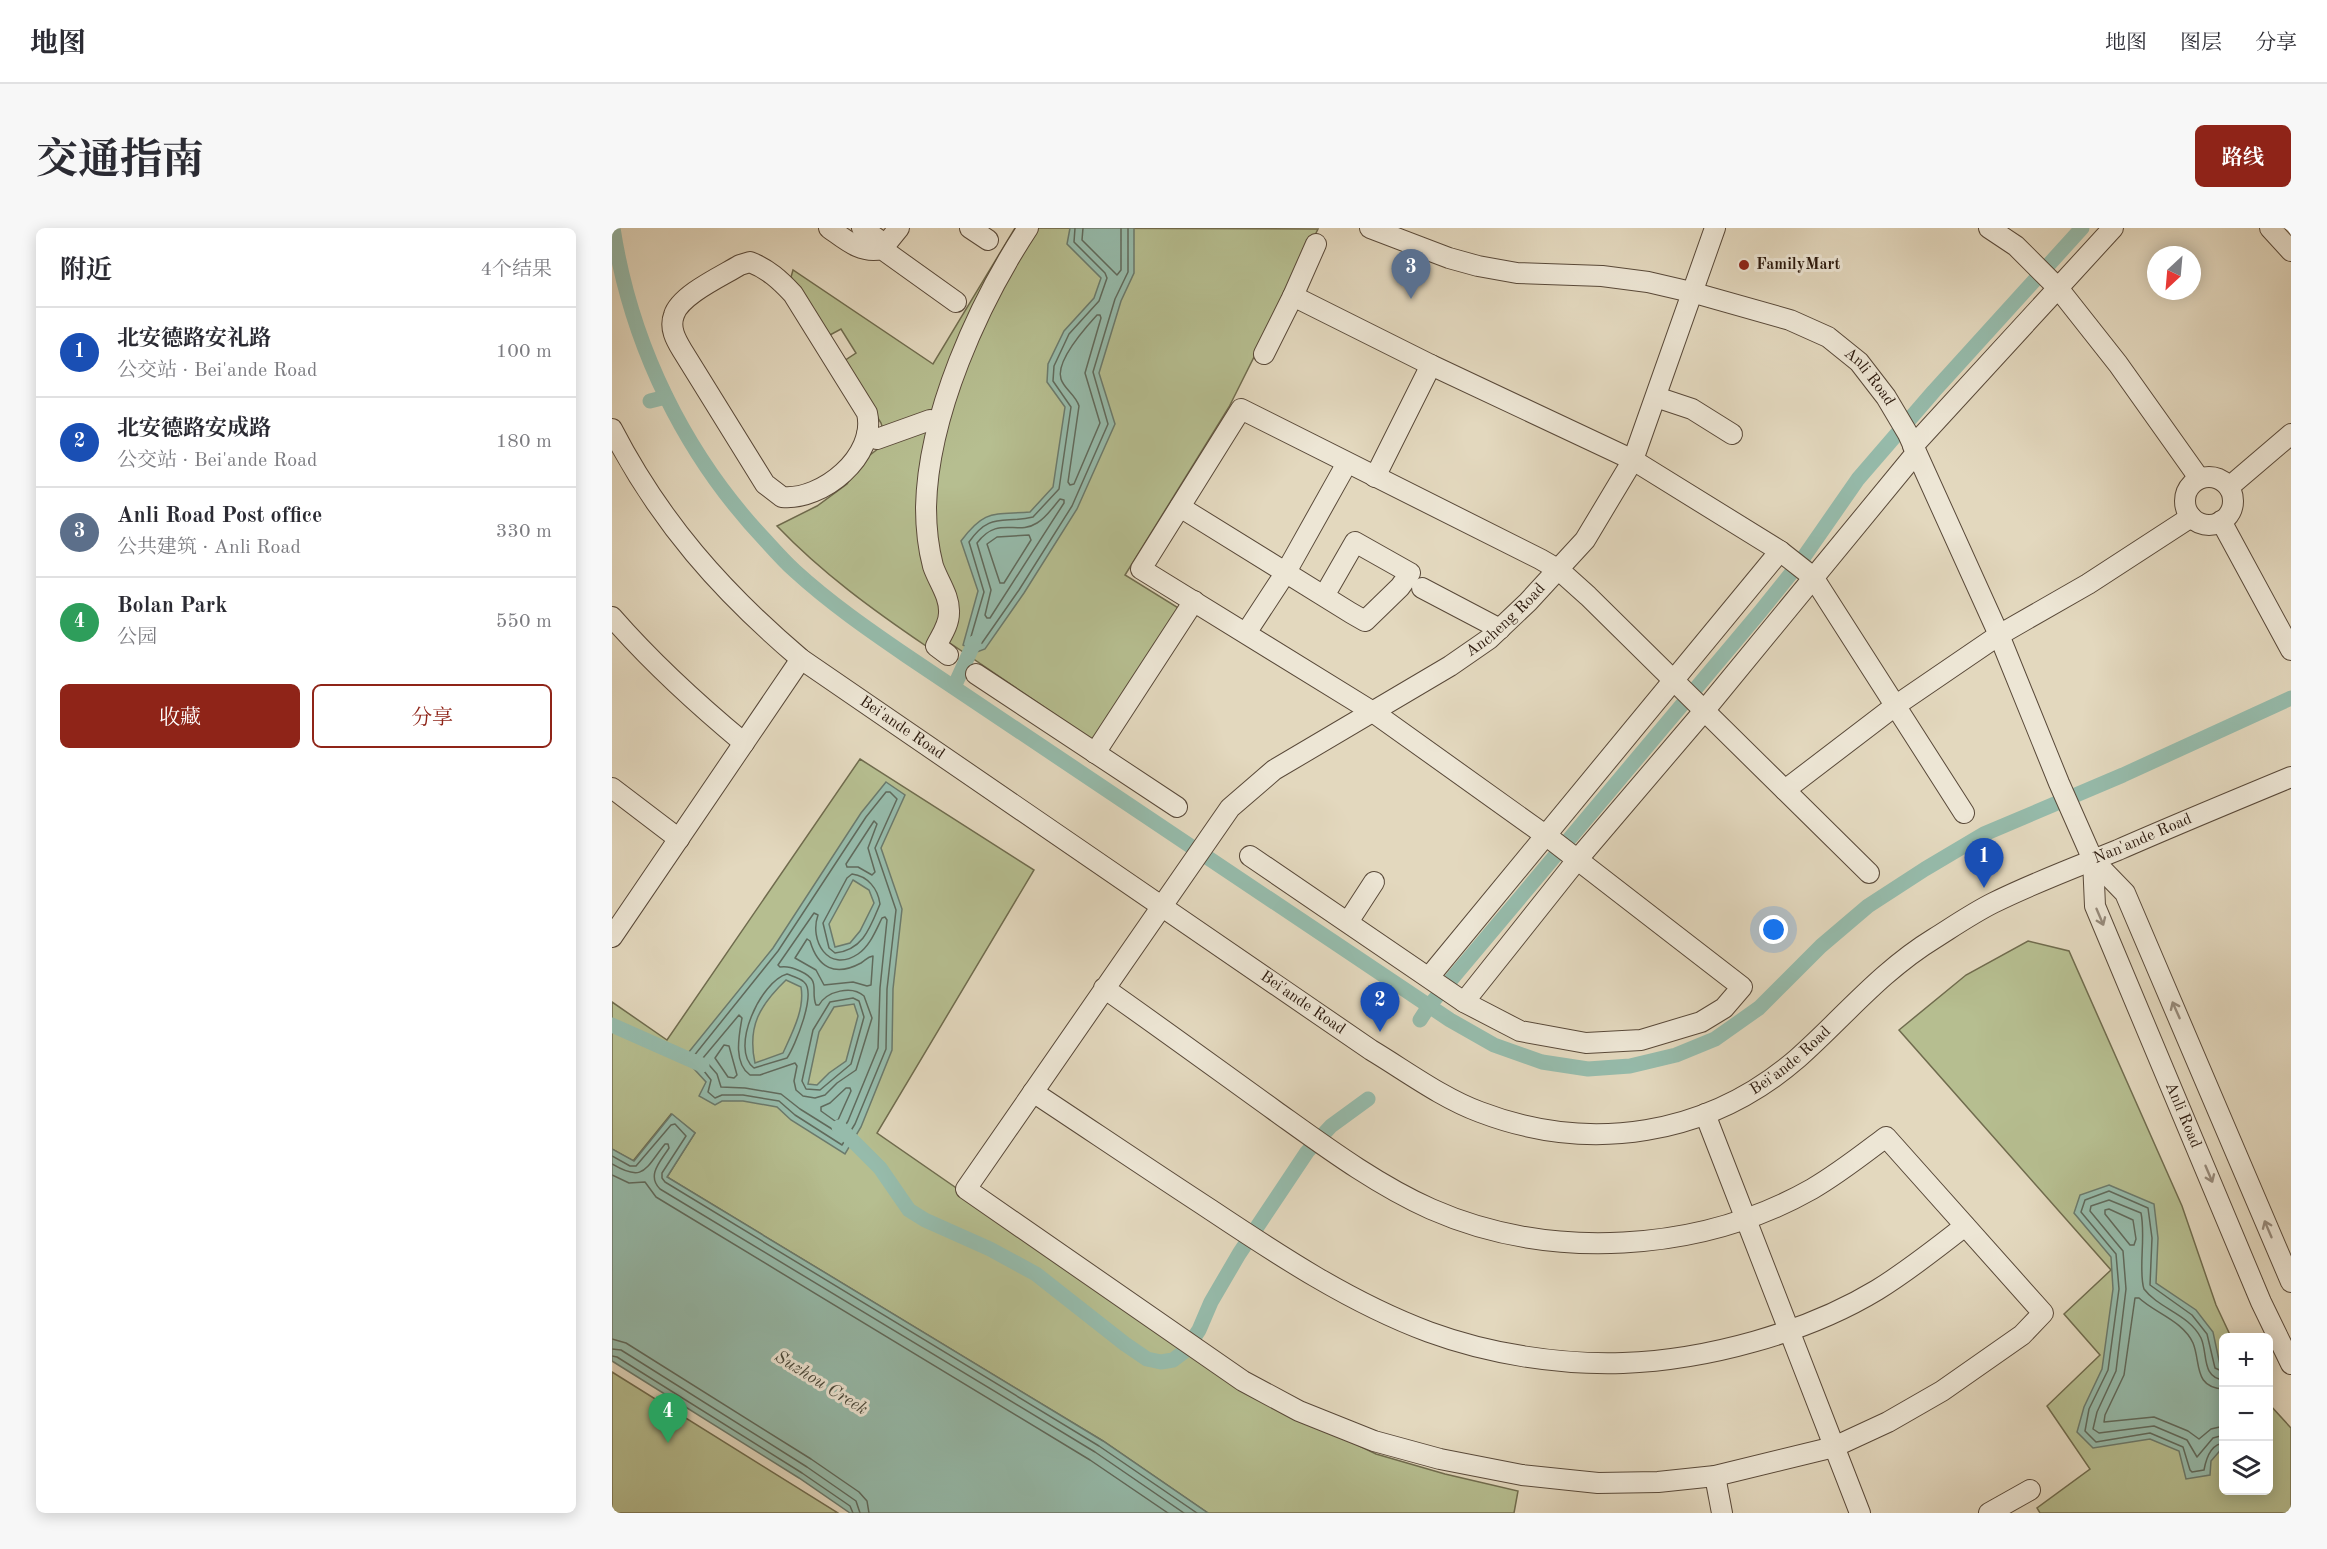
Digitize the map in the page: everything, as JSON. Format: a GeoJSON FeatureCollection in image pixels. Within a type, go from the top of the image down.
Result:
{"type":"FeatureCollection","features":[{"type":"Feature","properties":{"kind":"street"},"geometry":{"type":"LineString","coordinates":[[829,228],[858,248],[870,252],[884,247],[899,228]]}},
{"type":"Feature","properties":{"kind":"street"},"geometry":{"type":"LineString","coordinates":[[862,228],[956,302]]}},
{"type":"Feature","properties":{"kind":"street"},"geometry":{"type":"LineString","coordinates":[[970,228],[987,240]]}},
{"type":"Feature","properties":{"kind":"street"},"geometry":{"type":"LineString","coordinates":[[948,655],[936,646],[950,615],[933,567],[927,529],[928,481],[938,424],[958,365],[978,319],[996,280],[1028,228]]}},
{"type":"Feature","properties":{"kind":"street","name":"Anli Road"},"geometry":{"type":"LineString","coordinates":[[1370,228],[1449,258],[1478,266],[1517,273],[1602,276],[1648,282],[1691,292],[1790,320],[1828,337],[1859,362],[1886,397],[1912,445],[1999,635],[2073,817],[2093,860],[2125,893],[2291,1282]]}},
{"type":"Feature","properties":{"kind":"street","name":"Ancheng Road"},"geometry":{"type":"LineString","coordinates":[[1714,228],[1633,460],[1585,540],[1489,639],[1450,666],[1274,770],[1230,808],[966,1189],[1243,1381],[1299,1412],[1374,1441],[1440,1459],[1522,1475],[1598,1483],[1659,1482],[1715,1476]]}},
{"type":"Feature","properties":{"kind":"street"},"geometry":{"type":"LineString","coordinates":[[1989,228],[2016,246],[2054,283],[2118,364],[2199,478]]}},
{"type":"Feature","properties":{"kind":"street"},"geometry":{"type":"LineString","coordinates":[[1459,999],[1574,857],[1702,708],[1912,445],[2054,283],[2113,228]]}},
{"type":"Feature","properties":{"kind":"street"},"geometry":{"type":"LineString","coordinates":[[2270,228],[2291,251]]}},
{"type":"Feature","properties":{"kind":"street"},"geometry":{"type":"LineString","coordinates":[[1264,354],[1316,244]]}},
{"type":"Feature","properties":{"kind":"street"},"geometry":{"type":"LineString","coordinates":[[750,262],[762,267],[781,280],[802,308],[867,413],[869,423],[867,434],[853,462],[839,476],[821,488],[792,498],[782,497],[775,493],[765,484],[675,338],[673,316],[679,306],[688,297],[740,265],[750,262]]}},
{"type":"Feature","properties":{"kind":"street"},"geometry":{"type":"LineString","coordinates":[[1293,296],[1431,365],[1633,460],[1785,554],[1810,574],[1964,813]]}},
{"type":"Feature","properties":{"kind":"street"},"geometry":{"type":"LineString","coordinates":[[1375,477],[1431,365]]}},
{"type":"Feature","properties":{"kind":"street"},"geometry":{"type":"LineString","coordinates":[[1656,397],[1692,409],[1732,434]]}},
{"type":"Feature","properties":{"kind":"street"},"geometry":{"type":"LineString","coordinates":[[1250,856],[1459,999],[1520,1030],[1586,1043],[1616,1043],[1651,1038],[1701,1022],[1724,1008],[1742,987],[1549,838],[1373,712],[1141,569],[1241,409],[1558,570],[1588,596],[1869,873]]}},
{"type":"Feature","properties":{"kind":"street"},"geometry":{"type":"LineString","coordinates":[[867,434],[877,440],[930,420],[938,424]]}},
{"type":"Feature","properties":{"kind":"street","name":"Bei'ande Road"},"geometry":{"type":"LineString","coordinates":[[612,429],[631,465],[662,513],[692,551],[732,597],[801,659],[1162,904],[1371,1050],[1439,1092],[1477,1111],[1513,1124],[1552,1132],[1589,1135],[1642,1132],[1673,1125],[1738,1100],[1770,1080],[1798,1058],[1880,978],[1926,944],[1991,904],[2093,860]]}},
{"type":"Feature","properties":{"kind":"street"},"geometry":{"type":"LineString","coordinates":[[2229,487],[2291,434]]}},
{"type":"Feature","properties":{"kind":"street"},"geometry":{"type":"LineString","coordinates":[[1246,633],[1286,572],[1347,463]]}},
{"type":"Feature","properties":{"kind":"street"},"geometry":{"type":"LineString","coordinates":[[2210,476],[2221,479],[2229,487],[2234,501],[2229,515],[2222,521],[2218,524],[2203,525],[2191,517],[2185,507],[2185,495],[2190,486],[2199,478],[2210,476]]}},
{"type":"Feature","properties":{"kind":"street"},"geometry":{"type":"LineString","coordinates":[[1180,507],[1324,596]]}},
{"type":"Feature","properties":{"kind":"street"},"geometry":{"type":"LineString","coordinates":[[1785,790],[1895,706],[1999,635],[2088,584],[2191,517]]}},
{"type":"Feature","properties":{"kind":"street"},"geometry":{"type":"LineString","coordinates":[[2222,521],[2291,650]]}},
{"type":"Feature","properties":{"kind":"street"},"geometry":{"type":"LineString","coordinates":[[1433,980],[1675,683],[1785,554]]}},
{"type":"Feature","properties":{"kind":"street"},"geometry":{"type":"LineString","coordinates":[[1422,588],[1500,629]]}},
{"type":"Feature","properties":{"kind":"street"},"geometry":{"type":"LineString","coordinates":[[1095,753],[1194,601]]}},
{"type":"Feature","properties":{"kind":"street"},"geometry":{"type":"LineString","coordinates":[[612,617],[646,656],[692,700],[744,743]]}},
{"type":"Feature","properties":{"kind":"street"},"geometry":{"type":"LineString","coordinates":[[612,937],[801,659]]}},
{"type":"Feature","properties":{"kind":"street"},"geometry":{"type":"LineString","coordinates":[[976,674],[1178,807]]}},
{"type":"Feature","properties":{"kind":"street","name":"Nan'ande Road"},"geometry":{"type":"LineString","coordinates":[[2093,860],[2291,775]]}},
{"type":"Feature","properties":{"kind":"street"},"geometry":{"type":"LineString","coordinates":[[612,788],[679,839]]}},
{"type":"Feature","properties":{"kind":"street","name":"Anli Road"},"geometry":{"type":"LineString","coordinates":[[2093,860],[2095,906],[2261,1302],[2291,1364]]}},
{"type":"Feature","properties":{"kind":"street"},"geometry":{"type":"LineString","coordinates":[[1348,922],[1374,882]]}},
{"type":"Feature","properties":{"kind":"street"},"geometry":{"type":"LineString","coordinates":[[1104,988],[1301,1129],[1385,1184],[1430,1208],[1472,1225],[1522,1235],[1577,1243],[1622,1243],[1658,1239],[1746,1218],[1810,1190],[1843,1170],[1886,1137],[2043,1313],[2022,1335],[1942,1391],[1888,1422],[1834,1447],[1715,1476],[1722,1513]]}},
{"type":"Feature","properties":{"kind":"street"},"geometry":{"type":"LineString","coordinates":[[1033,1092],[1310,1274],[1430,1332],[1515,1354],[1567,1361],[1623,1363],[1688,1356],[1746,1343],[1827,1315],[1875,1291],[1923,1259],[1965,1226]]}},
{"type":"Feature","properties":{"kind":"street"},"geometry":{"type":"LineString","coordinates":[[1705,1114],[1860,1513]]}},
{"type":"Feature","properties":{"kind":"street"},"geometry":{"type":"LineString","coordinates":[[1989,1513],[2030,1490]]}},
{"type":"Feature","properties":{"kind":"shaded area"},"geometry":{"type":"Polygon","coordinates":[[[1015,228],[1318,229],[1229,407],[1125,575],[1180,609],[1093,740],[935,633],[926,646],[849,590],[812,560],[777,526],[817,506],[847,484],[862,461],[887,442],[881,423],[844,361],[856,353],[841,329],[830,335],[791,277],[793,270],[933,364],[1015,228]]]}},
{"type":"Feature","properties":{"kind":"shaded area"},"geometry":{"type":"Polygon","coordinates":[[[860,759],[1034,870],[877,1133],[1004,1221],[1300,1417],[1376,1454],[1445,1474],[1518,1491],[1514,1513],[1208,1513],[1103,1441],[667,1177],[695,1133],[671,1114],[633,1161],[612,1149],[612,1002],[667,1040],[860,759]]]}},
{"type":"Feature","properties":{"kind":"shaded area"},"geometry":{"type":"Polygon","coordinates":[[[2028,941],[2069,951],[2182,1206],[2216,1305],[2229,1333],[2219,1333],[2219,1495],[2273,1495],[2273,1408],[2291,1428],[2291,1513],[2040,1513],[2037,1508],[2090,1469],[2047,1406],[2100,1355],[2064,1314],[2111,1270],[1899,1030],[1966,975],[2028,941]]]}},
{"type":"Feature","properties":{"kind":"shaded area"},"geometry":{"type":"Polygon","coordinates":[[[612,1372],[838,1513],[612,1513],[612,1372]]]}},
{"type":"Feature","properties":{"kind":"water"},"geometry":{"type":"Polygon","coordinates":[[[1070,228],[1134,228],[1134,273],[1121,301],[1099,373],[1115,424],[1077,509],[1024,593],[985,649],[977,652],[963,645],[978,591],[961,541],[977,523],[991,516],[1030,512],[1053,487],[1065,407],[1047,382],[1048,364],[1064,331],[1094,298],[1101,278],[1067,244],[1070,228]]]}},
{"type":"Feature","properties":{"kind":"water"},"geometry":{"type":"Polygon","coordinates":[[[886,782],[905,795],[881,848],[902,909],[893,989],[892,1050],[861,1127],[845,1154],[791,1120],[777,1107],[743,1101],[722,1101],[715,1105],[699,1096],[706,1082],[684,1058],[773,948],[861,813],[886,782]],[[853,880],[829,924],[835,947],[850,943],[860,931],[874,903],[869,890],[853,880]],[[786,980],[769,998],[754,1027],[755,1063],[783,1053],[799,1012],[801,987],[786,980]],[[854,1004],[834,1007],[819,1032],[808,1084],[817,1085],[846,1061],[858,1016],[854,1004]]]}},
{"type":"Feature","properties":{"kind":"water","name":"Suzhou Creek"},"geometry":{"type":"Polygon","coordinates":[[[672,1114],[695,1133],[667,1177],[1103,1441],[1208,1513],[850,1513],[799,1478],[612,1361],[612,1149],[634,1161],[672,1114]]]}},
{"type":"Feature","properties":{"kind":"water"},"geometry":{"type":"Polygon","coordinates":[[[2109,1185],[2154,1204],[2158,1238],[2156,1283],[2196,1310],[2213,1332],[2219,1360],[2219,1452],[2211,1461],[2210,1475],[2186,1479],[2179,1451],[2150,1439],[2093,1448],[2077,1432],[2084,1407],[2102,1369],[2113,1289],[2111,1257],[2074,1213],[2080,1195],[2109,1185]]]}},
{"type":"Feature","properties":{"kind":"waterway"},"geometry":{"type":"LineString","coordinates":[[613,228],[621,272],[633,314],[666,397],[687,436],[738,509],[777,553],[808,583],[907,656],[1450,1020],[1494,1045],[1542,1062],[1588,1069],[1630,1066],[1676,1055],[1715,1039],[1759,1008],[1821,946],[1868,906],[1984,834],[2123,775],[2291,698]]}},
{"type":"Feature","properties":{"kind":"waterway"},"geometry":{"type":"LineString","coordinates":[[1420,1020],[1429,1006],[1760,612],[1801,561],[1858,479],[1934,391],[2082,228]]}},
{"type":"Feature","properties":{"kind":"waterway"},"geometry":{"type":"LineString","coordinates":[[650,401],[666,397]]}},
{"type":"Feature","properties":{"kind":"waterway"},"geometry":{"type":"LineString","coordinates":[[954,687],[974,643]]}},
{"type":"Feature","properties":{"kind":"waterway"},"geometry":{"type":"LineString","coordinates":[[612,1025],[702,1065]]}},
{"type":"Feature","properties":{"kind":"waterway"},"geometry":{"type":"LineString","coordinates":[[839,1127],[880,1168],[909,1210],[1036,1274],[1125,1344],[1147,1359],[1161,1362],[1173,1360],[1185,1351],[1199,1330],[1211,1302],[1239,1254],[1307,1152],[1331,1126],[1368,1099]]}},
{"type":"Feature","properties":{"kind":"place","name":"FamilyMart"},"geometry":{"type":"Point","coordinates":[1744,265]}},
{"type":"Feature","properties":{"kind":"place","name":"Anli Road Post office"},"geometry":{"type":"Point","coordinates":[1411,299]}},
{"type":"Feature","properties":{"kind":"place","name":"北安德路安礼路"},"geometry":{"type":"Point","coordinates":[1984,888]}},
{"type":"Feature","properties":{"kind":"place","name":"北安德路安成路"},"geometry":{"type":"Point","coordinates":[1380,1032]}},
{"type":"Feature","properties":{"kind":"place","name":"Bolan Park"},"geometry":{"type":"Point","coordinates":[668,1443]}}]}
